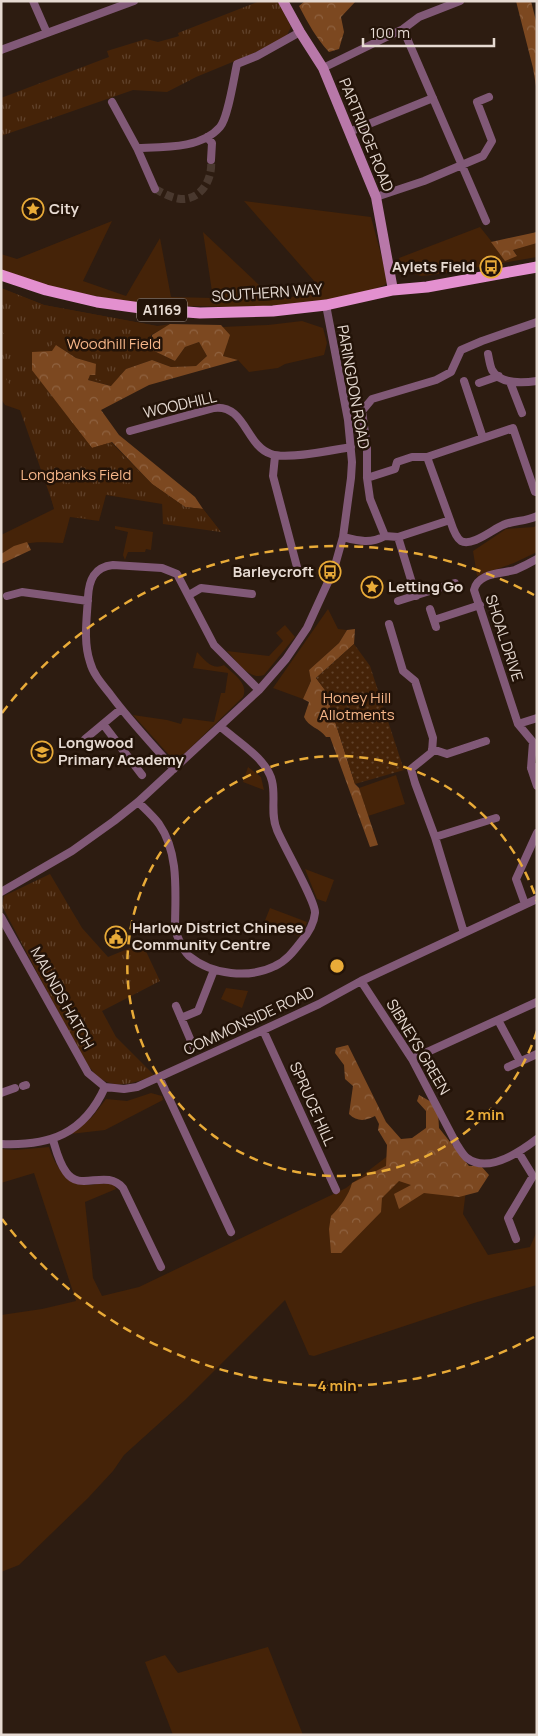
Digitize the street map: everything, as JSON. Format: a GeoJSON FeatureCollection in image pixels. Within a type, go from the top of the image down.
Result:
{"type":"FeatureCollection","features":[{"type":"Feature","properties":{"kind":"main road","name":"SOUTHERN WAY"},"geometry":{"type":"LineString","coordinates":[[1,275],[46,290],[97,302],[148,309],[200,313],[273,311],[326,305],[393,290],[427,287],[537,267]]}},
{"type":"Feature","properties":{"kind":"street"},"geometry":{"type":"LineString","coordinates":[[33,1],[47,33]]}},
{"type":"Feature","properties":{"kind":"street"},"geometry":{"type":"LineString","coordinates":[[1,50],[134,1]]}},
{"type":"Feature","properties":{"kind":"street","name":"PARTRIDGE ROAD"},"geometry":{"type":"LineString","coordinates":[[282,1],[323,68],[376,197],[393,290]]}},
{"type":"Feature","properties":{"kind":"street"},"geometry":{"type":"LineString","coordinates":[[323,68],[403,29],[419,17],[460,1]]}},
{"type":"Feature","properties":{"kind":"street"},"geometry":{"type":"LineString","coordinates":[[403,29],[486,221]]}},
{"type":"Feature","properties":{"kind":"street"},"geometry":{"type":"LineString","coordinates":[[137,148],[190,144],[207,137],[221,126],[226,116],[237,64],[257,56],[300,32]]}},
{"type":"Feature","properties":{"kind":"street"},"geometry":{"type":"LineString","coordinates":[[376,197],[424,181],[483,156],[492,141],[477,102],[489,96]]}},
{"type":"Feature","properties":{"kind":"street"},"geometry":{"type":"LineString","coordinates":[[349,132],[433,98]]}},
{"type":"Feature","properties":{"kind":"street"},"geometry":{"type":"LineString","coordinates":[[112,102],[137,148],[155,188]]}},
{"type":"Feature","properties":{"kind":"street"},"geometry":{"type":"LineString","coordinates":[[207,137],[212,143],[212,160]]}},
{"type":"Feature","properties":{"kind":"street","name":"PARINGDON ROAD"},"geometry":{"type":"LineString","coordinates":[[1,892],[72,851],[138,802],[259,690],[286,659],[307,628],[334,569],[343,538],[351,478],[351,447],[348,420],[326,305]]}},
{"type":"Feature","properties":{"kind":"street"},"geometry":{"type":"LineString","coordinates":[[385,536],[370,499],[367,478],[367,447],[362,411],[372,399],[436,380],[451,372],[461,350],[537,322]]}},
{"type":"Feature","properties":{"kind":"street"},"geometry":{"type":"LineString","coordinates":[[488,354],[492,371],[510,382],[537,380]]}},
{"type":"Feature","properties":{"kind":"street"},"geometry":{"type":"LineString","coordinates":[[479,382],[499,376]]}},
{"type":"Feature","properties":{"kind":"street"},"geometry":{"type":"LineString","coordinates":[[464,381],[483,438]]}},
{"type":"Feature","properties":{"kind":"street"},"geometry":{"type":"LineString","coordinates":[[510,382],[522,413]]}},
{"type":"Feature","properties":{"kind":"street","name":"WOODHILL"},"geometry":{"type":"LineString","coordinates":[[130,430],[214,408],[224,408],[237,415],[262,449],[276,456]]}},
{"type":"Feature","properties":{"kind":"street"},"geometry":{"type":"LineString","coordinates":[[367,478],[395,468],[397,462],[412,457],[427,457],[512,428],[536,494]]}},
{"type":"Feature","properties":{"kind":"street"},"geometry":{"type":"LineString","coordinates":[[296,567],[273,476],[276,456],[351,447]]}},
{"type":"Feature","properties":{"kind":"street"},"geometry":{"type":"LineString","coordinates":[[427,457],[456,536],[460,541],[468,542],[506,523],[524,521],[537,516]]}},
{"type":"Feature","properties":{"kind":"street"},"geometry":{"type":"LineString","coordinates":[[343,538],[365,542],[377,541],[385,536],[398,537],[450,520]]}},
{"type":"Feature","properties":{"kind":"street"},"geometry":{"type":"LineString","coordinates":[[398,537],[416,596]]}},
{"type":"Feature","properties":{"kind":"street","name":"SHOAL DRIVE"},"geometry":{"type":"LineString","coordinates":[[534,768],[533,742],[518,724],[474,590],[477,582],[482,578],[516,569],[537,559]]}},
{"type":"Feature","properties":{"kind":"street"},"geometry":{"type":"LineString","coordinates":[[174,769],[121,708],[98,678],[90,663],[86,641],[89,585],[93,575],[100,568],[113,565],[171,570],[180,577],[214,645],[259,690]]}},
{"type":"Feature","properties":{"kind":"street"},"geometry":{"type":"LineString","coordinates":[[398,601],[455,583]]}},
{"type":"Feature","properties":{"kind":"street"},"geometry":{"type":"LineString","coordinates":[[189,596],[201,588],[252,594]]}},
{"type":"Feature","properties":{"kind":"street"},"geometry":{"type":"LineString","coordinates":[[7,596],[22,592],[88,601]]}},
{"type":"Feature","properties":{"kind":"street"},"geometry":{"type":"LineString","coordinates":[[430,609],[435,624],[480,606]]}},
{"type":"Feature","properties":{"kind":"street"},"geometry":{"type":"LineString","coordinates":[[389,624],[403,671],[415,681],[433,738],[432,752],[411,769],[435,836],[464,933]]}},
{"type":"Feature","properties":{"kind":"street"},"geometry":{"type":"LineString","coordinates":[[85,739],[121,708]]}},
{"type":"Feature","properties":{"kind":"street"},"geometry":{"type":"LineString","coordinates":[[518,724],[537,718]]}},
{"type":"Feature","properties":{"kind":"street"},"geometry":{"type":"LineString","coordinates":[[103,724],[142,775]]}},
{"type":"Feature","properties":{"kind":"street"},"geometry":{"type":"LineString","coordinates":[[138,802],[159,825],[171,848],[175,876],[175,929],[188,955],[214,970],[230,973],[251,973],[274,967],[289,957],[311,930],[315,911],[276,828],[272,782],[265,765],[221,727]]}},
{"type":"Feature","properties":{"kind":"street"},"geometry":{"type":"LineString","coordinates":[[432,749],[447,754],[486,741]]}},
{"type":"Feature","properties":{"kind":"street"},"geometry":{"type":"LineString","coordinates":[[534,768],[537,786]]}},
{"type":"Feature","properties":{"kind":"street"},"geometry":{"type":"LineString","coordinates":[[435,836],[496,818]]}},
{"type":"Feature","properties":{"kind":"street"},"geometry":{"type":"LineString","coordinates":[[524,904],[516,879],[537,833]]}},
{"type":"Feature","properties":{"kind":"street","name":"COMMONSIDE ROAD"},"geometry":{"type":"LineString","coordinates":[[105,1087],[124,1089],[137,1087],[319,1004],[362,981],[537,899]]}},
{"type":"Feature","properties":{"kind":"street","name":"MAUNDS HATCH"},"geometry":{"type":"LineString","coordinates":[[1,917],[88,1073],[105,1087]]}},
{"type":"Feature","properties":{"kind":"street"},"geometry":{"type":"LineString","coordinates":[[181,1018],[198,1012],[214,970]]}},
{"type":"Feature","properties":{"kind":"street","name":"SIBNEYS GREEN"},"geometry":{"type":"LineString","coordinates":[[362,981],[412,1058],[457,1145],[466,1158],[480,1164],[497,1161],[519,1152],[537,1139]]}},
{"type":"Feature","properties":{"kind":"street"},"geometry":{"type":"LineString","coordinates":[[412,1058],[537,1002]]}},
{"type":"Feature","properties":{"kind":"street"},"geometry":{"type":"LineString","coordinates":[[176,1006],[194,1048]]}},
{"type":"Feature","properties":{"kind":"street"},"geometry":{"type":"LineString","coordinates":[[498,1020],[520,1061]]}},
{"type":"Feature","properties":{"kind":"street","name":"SPRUCE HILL"},"geometry":{"type":"LineString","coordinates":[[263,1030],[336,1190]]}},
{"type":"Feature","properties":{"kind":"street"},"geometry":{"type":"LineString","coordinates":[[508,1067],[537,1054]]}},
{"type":"Feature","properties":{"kind":"street"},"geometry":{"type":"LineString","coordinates":[[159,1077],[231,1232]]}},
{"type":"Feature","properties":{"kind":"street"},"geometry":{"type":"LineString","coordinates":[[1,1144],[52,1140],[75,1127],[91,1113],[105,1087]]}},
{"type":"Feature","properties":{"kind":"street"},"geometry":{"type":"LineString","coordinates":[[1,1093],[14,1088]]}},
{"type":"Feature","properties":{"kind":"street"},"geometry":{"type":"LineString","coordinates":[[52,1140],[69,1176],[85,1182],[107,1179],[120,1184],[161,1267]]}},
{"type":"Feature","properties":{"kind":"street"},"geometry":{"type":"LineString","coordinates":[[516,1240],[508,1218],[535,1177],[519,1152]]}},
{"type":"Feature","properties":{"kind":"green space"},"geometry":{"type":"Polygon","coordinates":[[[260,1],[278,1],[291,27],[286,37],[167,92],[133,90],[1,136],[1,98],[109,57],[107,51],[146,39],[158,42],[176,37],[179,36],[178,33],[260,1]]]}},
{"type":"Feature","properties":{"kind":"green space"},"geometry":{"type":"Polygon","coordinates":[[[305,1],[356,1],[341,17],[344,32],[339,49],[329,52],[316,36],[299,6],[305,1]]]}},
{"type":"Feature","properties":{"kind":"green space"},"geometry":{"type":"Polygon","coordinates":[[[516,1],[531,1],[537,25],[537,92],[533,68],[516,1]]]}},
{"type":"Feature","properties":{"kind":"green space"},"geometry":{"type":"Polygon","coordinates":[[[244,201],[371,217],[388,281],[385,285],[337,303],[232,307],[141,305],[50,287],[1,270],[1,254],[17,259],[112,221],[83,281],[126,296],[160,238],[171,297],[213,298],[203,232],[275,300],[297,296],[315,282],[244,201]]]}},
{"type":"Feature","properties":{"kind":"green space"},"geometry":{"type":"Polygon","coordinates":[[[480,227],[492,242],[517,255],[513,250],[537,243],[537,257],[432,275],[421,276],[402,270],[399,258],[480,227]]]}},
{"type":"Feature","properties":{"kind":"green space"},"geometry":{"type":"Polygon","coordinates":[[[537,232],[537,243],[513,250],[517,256],[505,261],[491,242],[537,232]]]}},
{"type":"Feature","properties":{"kind":"green space"},"geometry":{"type":"Polygon","coordinates":[[[1,288],[44,305],[157,326],[171,324],[151,335],[152,350],[175,361],[185,347],[199,342],[207,356],[196,366],[171,367],[152,360],[126,369],[112,386],[88,380],[90,375],[89,362],[76,358],[56,345],[111,442],[152,484],[185,507],[203,509],[221,532],[162,504],[106,495],[99,521],[70,517],[63,543],[24,544],[1,554],[1,535],[54,509],[28,413],[5,405],[1,399],[1,288]]]}},
{"type":"Feature","properties":{"kind":"green space","name":"Woodhill Field"},"geometry":{"type":"Polygon","coordinates":[[[1,288],[44,305],[157,326],[147,333],[149,359],[125,367],[110,383],[95,380],[96,363],[56,341],[45,351],[13,316],[1,311],[1,288]]]}},
{"type":"Feature","properties":{"kind":"green space"},"geometry":{"type":"Polygon","coordinates":[[[302,321],[323,328],[327,343],[324,355],[285,364],[278,368],[249,372],[238,360],[223,356],[222,327],[302,321]]]}},
{"type":"Feature","properties":{"kind":"green space"},"geometry":{"type":"Polygon","coordinates":[[[170,324],[221,325],[230,335],[223,356],[238,360],[149,385],[101,410],[119,435],[195,497],[203,509],[185,507],[152,484],[112,442],[92,448],[32,373],[32,352],[52,351],[56,345],[76,358],[103,366],[102,375],[90,375],[88,380],[111,386],[126,369],[152,360],[171,367],[196,366],[207,356],[199,342],[185,347],[175,361],[152,350],[152,335],[170,324]]]}},
{"type":"Feature","properties":{"kind":"green space","name":"Longbanks Field"},"geometry":{"type":"Polygon","coordinates":[[[1,330],[92,448],[109,443],[152,484],[185,507],[203,509],[221,532],[163,524],[162,501],[102,494],[97,520],[74,517],[54,507],[13,390],[1,371],[1,330]]]}},
{"type":"Feature","properties":{"kind":"green space"},"geometry":{"type":"Polygon","coordinates":[[[537,525],[537,552],[514,563],[477,576],[473,551],[506,529],[534,527],[537,525]]]}},
{"type":"Feature","properties":{"kind":"green space"},"geometry":{"type":"Polygon","coordinates":[[[115,526],[153,532],[151,550],[128,552],[125,560],[123,555],[128,532],[115,529],[115,526]]]}},
{"type":"Feature","properties":{"kind":"green space"},"geometry":{"type":"Polygon","coordinates":[[[27,542],[31,550],[1,564],[1,554],[14,546],[27,542]]]}},
{"type":"Feature","properties":{"kind":"green space"},"geometry":{"type":"Polygon","coordinates":[[[328,609],[338,629],[347,630],[339,643],[309,670],[311,681],[303,699],[273,688],[328,609]]]}},
{"type":"Feature","properties":{"kind":"green space"},"geometry":{"type":"Polygon","coordinates":[[[285,625],[295,637],[264,675],[259,676],[248,673],[227,651],[269,656],[283,641],[276,633],[285,625]]]}},
{"type":"Feature","properties":{"kind":"green space"},"geometry":{"type":"Polygon","coordinates":[[[355,629],[354,644],[316,678],[325,690],[355,784],[359,788],[378,845],[370,847],[330,737],[326,737],[321,731],[308,723],[304,717],[309,702],[303,699],[311,681],[309,670],[339,643],[347,630],[355,629]]]}},
{"type":"Feature","properties":{"kind":"green space","name":"Honey Hill Allotments"},"geometry":{"type":"Polygon","coordinates":[[[354,644],[370,666],[404,770],[355,784],[325,690],[316,678],[354,644]]]}},
{"type":"Feature","properties":{"kind":"green space"},"geometry":{"type":"Polygon","coordinates":[[[197,652],[212,666],[224,665],[239,679],[244,687],[243,697],[184,754],[175,757],[168,754],[133,715],[181,724],[183,718],[214,722],[221,693],[225,693],[228,673],[193,668],[197,652]]]}},
{"type":"Feature","properties":{"kind":"green space"},"geometry":{"type":"Polygon","coordinates":[[[248,767],[261,777],[264,790],[243,782],[248,767]]]}},
{"type":"Feature","properties":{"kind":"green space"},"geometry":{"type":"Polygon","coordinates":[[[396,775],[405,804],[368,816],[359,788],[396,775]]]}},
{"type":"Feature","properties":{"kind":"green space"},"geometry":{"type":"Polygon","coordinates":[[[305,869],[334,880],[326,902],[317,899],[305,869]]]}},
{"type":"Feature","properties":{"kind":"green space"},"geometry":{"type":"Polygon","coordinates":[[[50,874],[82,928],[108,957],[142,943],[160,981],[102,1011],[116,1037],[154,1075],[135,1082],[115,1084],[103,1080],[93,1071],[63,1021],[2,906],[4,896],[50,874]]]}},
{"type":"Feature","properties":{"kind":"green space"},"geometry":{"type":"Polygon","coordinates":[[[270,908],[307,922],[301,937],[264,923],[270,908]]]}},
{"type":"Feature","properties":{"kind":"green space"},"geometry":{"type":"Polygon","coordinates":[[[226,988],[248,991],[242,1008],[221,999],[226,988]]]}},
{"type":"Feature","properties":{"kind":"green space"},"geometry":{"type":"Polygon","coordinates":[[[348,1045],[386,1122],[401,1139],[412,1138],[426,1128],[426,1111],[417,1101],[419,1095],[435,1104],[438,1111],[439,1128],[469,1166],[481,1166],[489,1175],[478,1192],[459,1197],[424,1193],[399,1209],[394,1194],[411,1185],[399,1181],[382,1198],[381,1212],[341,1253],[331,1253],[329,1229],[331,1216],[344,1201],[352,1183],[386,1166],[387,1145],[378,1130],[379,1124],[375,1116],[362,1120],[349,1114],[353,1086],[345,1079],[344,1065],[335,1053],[336,1048],[348,1045]]]}},
{"type":"Feature","properties":{"kind":"green space"},"geometry":{"type":"Polygon","coordinates":[[[151,1093],[162,1096],[163,1100],[105,1130],[70,1134],[92,1117],[106,1099],[127,1101],[151,1093]]]}},
{"type":"Feature","properties":{"kind":"green space"},"geometry":{"type":"Polygon","coordinates":[[[49,1147],[63,1174],[74,1182],[90,1185],[114,1185],[116,1189],[85,1202],[93,1278],[102,1296],[139,1287],[346,1188],[394,1151],[469,1166],[463,1214],[488,1255],[530,1247],[537,1231],[537,1285],[474,1303],[314,1356],[309,1355],[285,1300],[185,1400],[124,1455],[113,1471],[88,1498],[19,1565],[1,1572],[1,1315],[42,1309],[76,1301],[34,1173],[1,1183],[1,1149],[15,1150],[49,1147]]]}},
{"type":"Feature","properties":{"kind":"green space"},"geometry":{"type":"Polygon","coordinates":[[[268,1647],[303,1735],[173,1735],[145,1662],[165,1655],[178,1673],[268,1647]]]}},
{"type":"Feature","properties":{"kind":"tunnel"},"geometry":{"type":"LineString","coordinates":[[155,189],[181,199],[195,196],[205,187],[208,181],[211,160]]}},
{"type":"Feature","properties":{"kind":"place","name":"City"},"geometry":{"type":"Point","coordinates":[33,209]}},
{"type":"Feature","properties":{"kind":"place","name":"Aylets Field"},"geometry":{"type":"Point","coordinates":[491,267]}},
{"type":"Feature","properties":{"kind":"place","name":"Barleycroft"},"geometry":{"type":"Point","coordinates":[330,572]}},
{"type":"Feature","properties":{"kind":"place","name":"Letting Go"},"geometry":{"type":"Point","coordinates":[372,587]}},
{"type":"Feature","properties":{"kind":"place","name":"Longwood Primary Academy"},"geometry":{"type":"Point","coordinates":[42,752]}},
{"type":"Feature","properties":{"kind":"place","name":"Harlow District Chinese Community Centre"},"geometry":{"type":"Point","coordinates":[116,937]}}]}
